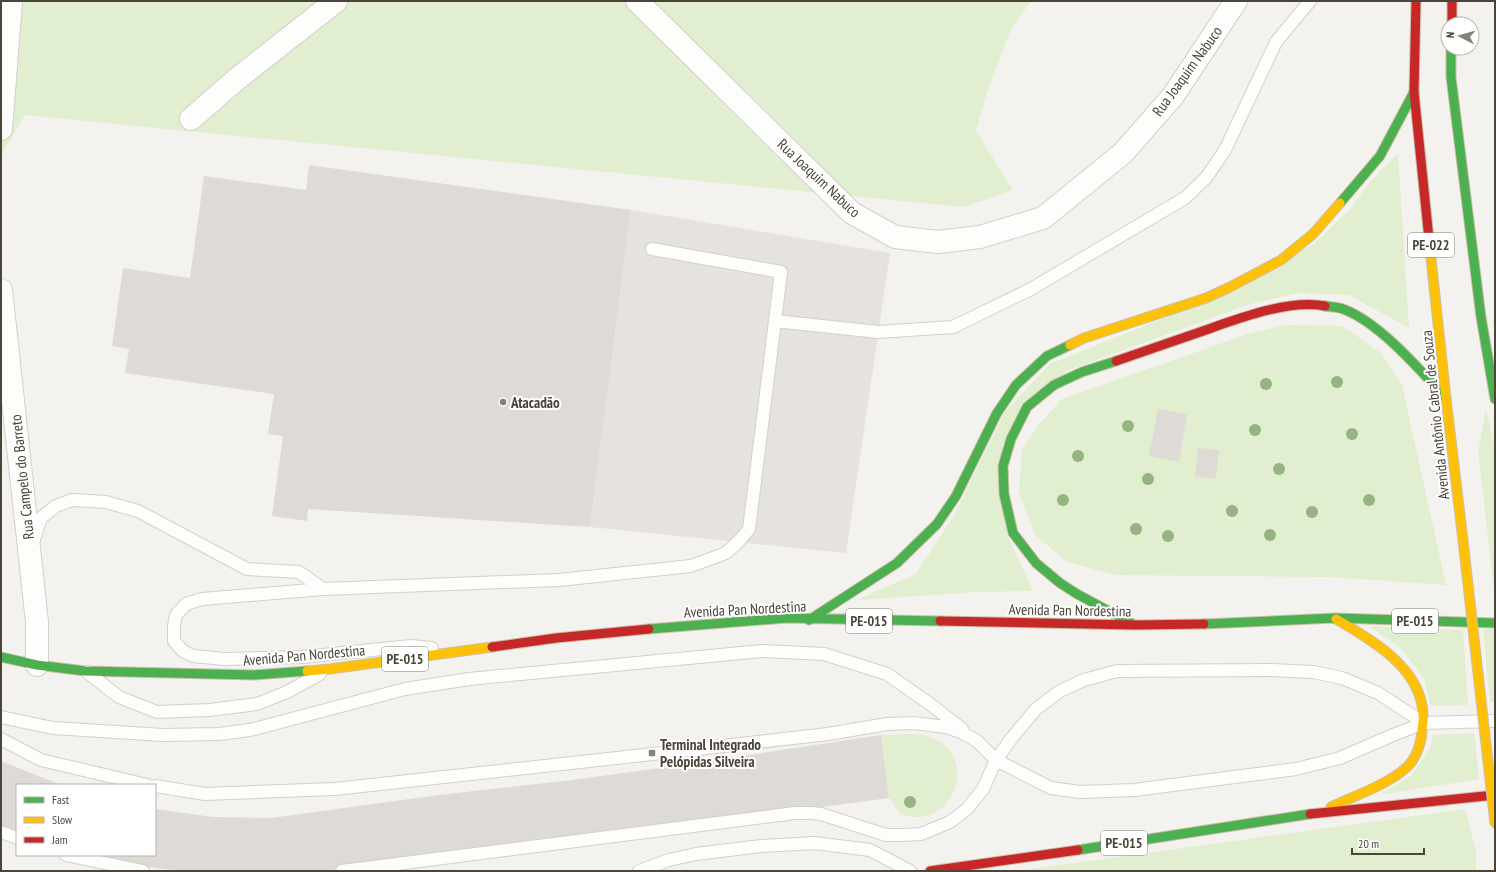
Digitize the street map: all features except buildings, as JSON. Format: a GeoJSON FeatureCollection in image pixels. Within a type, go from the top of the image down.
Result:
{"type":"FeatureCollection","features":[{"type":"Feature","properties":{"kind":"highway","name":"Avenida Antônio Cabral de Souza"},"geometry":{"type":"LineString","coordinates":[[1416,1],[1414,92],[1446,398],[1495,824]]}},
{"type":"Feature","properties":{"kind":"highway"},"geometry":{"type":"LineString","coordinates":[[1452,1],[1452,16]]}},
{"type":"Feature","properties":{"kind":"highway"},"geometry":{"type":"LineString","coordinates":[[1451,56],[1451,77],[1481,317],[1495,399]]}},
{"type":"Feature","properties":{"kind":"highway"},"geometry":{"type":"LineString","coordinates":[[809,620],[897,563],[937,524],[956,496],[997,413],[1016,385],[1046,356],[1084,338],[1206,298],[1230,288],[1281,260],[1313,234],[1380,156],[1414,92]]}},
{"type":"Feature","properties":{"kind":"highway"},"geometry":{"type":"LineString","coordinates":[[1135,625],[1077,594],[1060,583],[1036,563],[1013,533],[1004,494],[1003,466],[1011,439],[1028,407],[1054,386],[1082,372],[1247,316],[1281,308],[1315,304],[1343,309],[1372,325],[1418,367],[1446,398]]}},
{"type":"Feature","properties":{"kind":"highway","name":"Avenida Pan Nordestina"},"geometry":{"type":"LineString","coordinates":[[1,657],[37,665],[85,670],[254,675],[330,669],[556,638],[689,625],[786,618],[809,620],[1135,625],[1218,624],[1335,618],[1495,623]]}},
{"type":"Feature","properties":{"kind":"highway"},"geometry":{"type":"LineString","coordinates":[[1317,813],[1393,777],[1408,765],[1417,753],[1424,724],[1423,711],[1418,691],[1402,666],[1381,647],[1335,618]]}},
{"type":"Feature","properties":{"kind":"highway","name":"PE-015"},"geometry":{"type":"LineString","coordinates":[[930,871],[1200,832],[1317,813],[1495,795]]}},
{"type":"Feature","properties":{"kind":"street"},"geometry":{"type":"LineString","coordinates":[[1,129],[11,1]]}},
{"type":"Feature","properties":{"kind":"street"},"geometry":{"type":"LineString","coordinates":[[191,119],[237,79],[336,1]]}},
{"type":"Feature","properties":{"kind":"street","name":"Rua Joaquim Nabuco"},"geometry":{"type":"LineString","coordinates":[[637,1],[852,213],[894,238],[938,242],[980,237],[1043,218],[1123,153],[1173,96],[1236,1]]}},
{"type":"Feature","properties":{"kind":"street","name":"Rua Campelo do Barreto"},"geometry":{"type":"LineString","coordinates":[[1,290],[37,622],[37,665]]}},
{"type":"Feature","properties":{"kind":"lane"},"geometry":{"type":"LineString","coordinates":[[775,321],[878,332],[954,327],[1031,289],[1186,198],[1206,178],[1225,150],[1276,42],[1310,1]]}},
{"type":"Feature","properties":{"kind":"lane"},"geometry":{"type":"LineString","coordinates":[[465,651],[411,646],[303,657],[224,659],[193,656],[182,651],[174,641],[174,626],[176,615],[186,604],[202,599],[323,589],[559,580],[691,566],[726,553],[749,529],[781,272],[652,249]]}},
{"type":"Feature","properties":{"kind":"lane"},"geometry":{"type":"LineString","coordinates":[[30,550],[41,518],[56,506],[72,500],[106,502],[138,511],[247,569],[298,572],[323,589]]}},
{"type":"Feature","properties":{"kind":"lane"},"geometry":{"type":"LineString","coordinates":[[1,717],[53,728],[162,735],[219,734],[250,730],[405,689],[469,679],[762,651],[824,654],[887,674],[930,704],[977,741],[996,760],[1051,788],[1080,792],[1134,790],[1296,769],[1340,758],[1393,735],[1424,724],[1495,721]]}},
{"type":"Feature","properties":{"kind":"lane"},"geometry":{"type":"LineString","coordinates":[[85,670],[119,697],[157,712],[209,710],[257,704],[288,692],[330,669]]}},
{"type":"Feature","properties":{"kind":"lane"},"geometry":{"type":"LineString","coordinates":[[342,871],[795,813],[821,814],[886,835],[903,836],[921,834],[950,822],[967,809],[983,789],[996,760],[1036,709],[1060,691],[1084,680],[1118,670],[1273,670],[1313,672],[1342,678],[1378,693],[1424,724]]}},
{"type":"Feature","properties":{"kind":"lane"},"geometry":{"type":"LineString","coordinates":[[156,786],[206,794],[335,788],[828,734],[887,724],[914,723],[946,727],[977,741]]}},
{"type":"Feature","properties":{"kind":"lane"},"geometry":{"type":"LineString","coordinates":[[1,739],[41,760],[143,784]]}},
{"type":"Feature","properties":{"kind":"lane"},"geometry":{"type":"LineString","coordinates":[[1,832],[16,838]]}},
{"type":"Feature","properties":{"kind":"lane"},"geometry":{"type":"LineString","coordinates":[[639,871],[669,860],[696,854],[761,846],[814,843],[870,850],[910,871]]}},
{"type":"Feature","properties":{"kind":"lane"},"geometry":{"type":"LineString","coordinates":[[71,856],[143,871]]}},
{"type":"Feature","properties":{"kind":"green space"},"geometry":{"type":"Polygon","coordinates":[[[1,1],[1031,1],[1010,31],[988,90],[976,131],[1013,190],[964,207],[25,115],[1,155],[1,1]]]}},
{"type":"Feature","properties":{"kind":"green space"},"geometry":{"type":"Polygon","coordinates":[[[1398,153],[1409,328],[1349,295],[1298,293],[1250,304],[1066,371],[1002,445],[1007,534],[1033,591],[978,592],[856,600],[916,574],[953,517],[1005,412],[1050,364],[1164,318],[1314,244],[1350,209],[1372,180],[1398,153]]]}},
{"type":"Feature","properties":{"kind":"green space"},"geometry":{"type":"Polygon","coordinates":[[[1287,325],[1343,326],[1382,354],[1402,385],[1446,585],[1329,577],[1116,575],[1067,562],[1035,535],[1019,493],[1022,449],[1041,422],[1062,399],[1251,333],[1287,325]]]}},
{"type":"Feature","properties":{"kind":"green space"},"geometry":{"type":"Polygon","coordinates":[[[1486,409],[1495,450],[1495,597],[1478,452],[1486,409]]]}},
{"type":"Feature","properties":{"kind":"green space"},"geometry":{"type":"Polygon","coordinates":[[[1369,626],[1463,630],[1468,705],[1431,706],[1424,678],[1402,649],[1369,626]]]}},
{"type":"Feature","properties":{"kind":"green space"},"geometry":{"type":"Polygon","coordinates":[[[1483,629],[1495,629],[1495,702],[1490,702],[1483,629]]]}},
{"type":"Feature","properties":{"kind":"green space"},"geometry":{"type":"Polygon","coordinates":[[[1474,733],[1479,779],[1379,795],[1411,776],[1430,749],[1433,735],[1474,733]]]}},
{"type":"Feature","properties":{"kind":"green space"},"geometry":{"type":"Polygon","coordinates":[[[881,735],[922,735],[944,744],[954,757],[957,772],[955,788],[948,802],[936,812],[920,817],[900,814],[889,798],[881,735]]]}},
{"type":"Feature","properties":{"kind":"green space"},"geometry":{"type":"Polygon","coordinates":[[[1465,809],[1476,851],[1476,871],[1017,871],[1465,809]]]}},
{"type":"Feature","properties":{"kind":"shaded area"},"geometry":{"type":"Polygon","coordinates":[[[631,210],[890,253],[846,553],[590,527],[631,210]]]}},
{"type":"Feature","properties":{"kind":"traffic: fast"},"geometry":{"type":"LineString","coordinates":[[1451,56],[1451,77],[1481,317],[1495,399]]}},
{"type":"Feature","properties":{"kind":"traffic: fast"},"geometry":{"type":"LineString","coordinates":[[1340,203],[1380,156],[1414,92]]}},
{"type":"Feature","properties":{"kind":"traffic: fast"},"geometry":{"type":"LineString","coordinates":[[1325,306],[1343,309],[1357,315],[1371,324],[1385,335],[1446,398]]}},
{"type":"Feature","properties":{"kind":"traffic: fast"},"geometry":{"type":"LineString","coordinates":[[809,620],[897,563],[937,524],[956,496],[997,413],[1016,385],[1047,356],[1070,345]]}},
{"type":"Feature","properties":{"kind":"traffic: fast"},"geometry":{"type":"LineString","coordinates":[[1116,361],[1082,372],[1054,385],[1027,407],[1011,439],[1003,466],[1004,494],[1013,533],[1036,563],[1060,583],[1077,594],[1131,623]]}},
{"type":"Feature","properties":{"kind":"traffic: fast"},"geometry":{"type":"LineString","coordinates":[[649,629],[786,618],[940,621]]}},
{"type":"Feature","properties":{"kind":"traffic: fast"},"geometry":{"type":"LineString","coordinates":[[1204,624],[1335,618],[1495,623]]}},
{"type":"Feature","properties":{"kind":"traffic: fast"},"geometry":{"type":"LineString","coordinates":[[1,657],[37,665],[85,671],[254,675],[307,671]]}},
{"type":"Feature","properties":{"kind":"traffic: fast"},"geometry":{"type":"LineString","coordinates":[[1078,850],[1310,814]]}},
{"type":"Feature","properties":{"kind":"traffic: slow"},"geometry":{"type":"LineString","coordinates":[[1070,345],[1084,338],[1206,298],[1230,287],[1281,260],[1313,234],[1340,203]]}},
{"type":"Feature","properties":{"kind":"traffic: slow"},"geometry":{"type":"LineString","coordinates":[[1430,249],[1464,549]]}},
{"type":"Feature","properties":{"kind":"traffic: slow"},"geometry":{"type":"LineString","coordinates":[[1464,549],[1495,824]]}},
{"type":"Feature","properties":{"kind":"traffic: slow"},"geometry":{"type":"LineString","coordinates":[[1331,807],[1361,794],[1402,772],[1409,765],[1418,748],[1423,720],[1420,697],[1413,682],[1404,669],[1378,646],[1336,619]]}},
{"type":"Feature","properties":{"kind":"traffic: slow"},"geometry":{"type":"LineString","coordinates":[[307,671],[492,647]]}},
{"type":"Feature","properties":{"kind":"traffic: jam"},"geometry":{"type":"LineString","coordinates":[[1416,1],[1414,92],[1430,249]]}},
{"type":"Feature","properties":{"kind":"traffic: jam"},"geometry":{"type":"LineString","coordinates":[[1452,1],[1452,16]]}},
{"type":"Feature","properties":{"kind":"traffic: jam"},"geometry":{"type":"LineString","coordinates":[[1116,361],[1263,311],[1296,305],[1325,306]]}},
{"type":"Feature","properties":{"kind":"traffic: jam"},"geometry":{"type":"LineString","coordinates":[[940,621],[1135,625],[1204,624]]}},
{"type":"Feature","properties":{"kind":"traffic: jam"},"geometry":{"type":"LineString","coordinates":[[492,647],[556,638],[649,629]]}},
{"type":"Feature","properties":{"kind":"traffic: jam"},"geometry":{"type":"LineString","coordinates":[[1310,814],[1495,795]]}},
{"type":"Feature","properties":{"kind":"traffic: jam"},"geometry":{"type":"LineString","coordinates":[[930,871],[1078,850]]}},
{"type":"Feature","properties":{"kind":"place","name":"Atacadão"},"geometry":{"type":"Point","coordinates":[503,402]}},
{"type":"Feature","properties":{"kind":"place","name":"Terminal Integrado Pelópidas Silveira"},"geometry":{"type":"Point","coordinates":[652,753]}}]}
